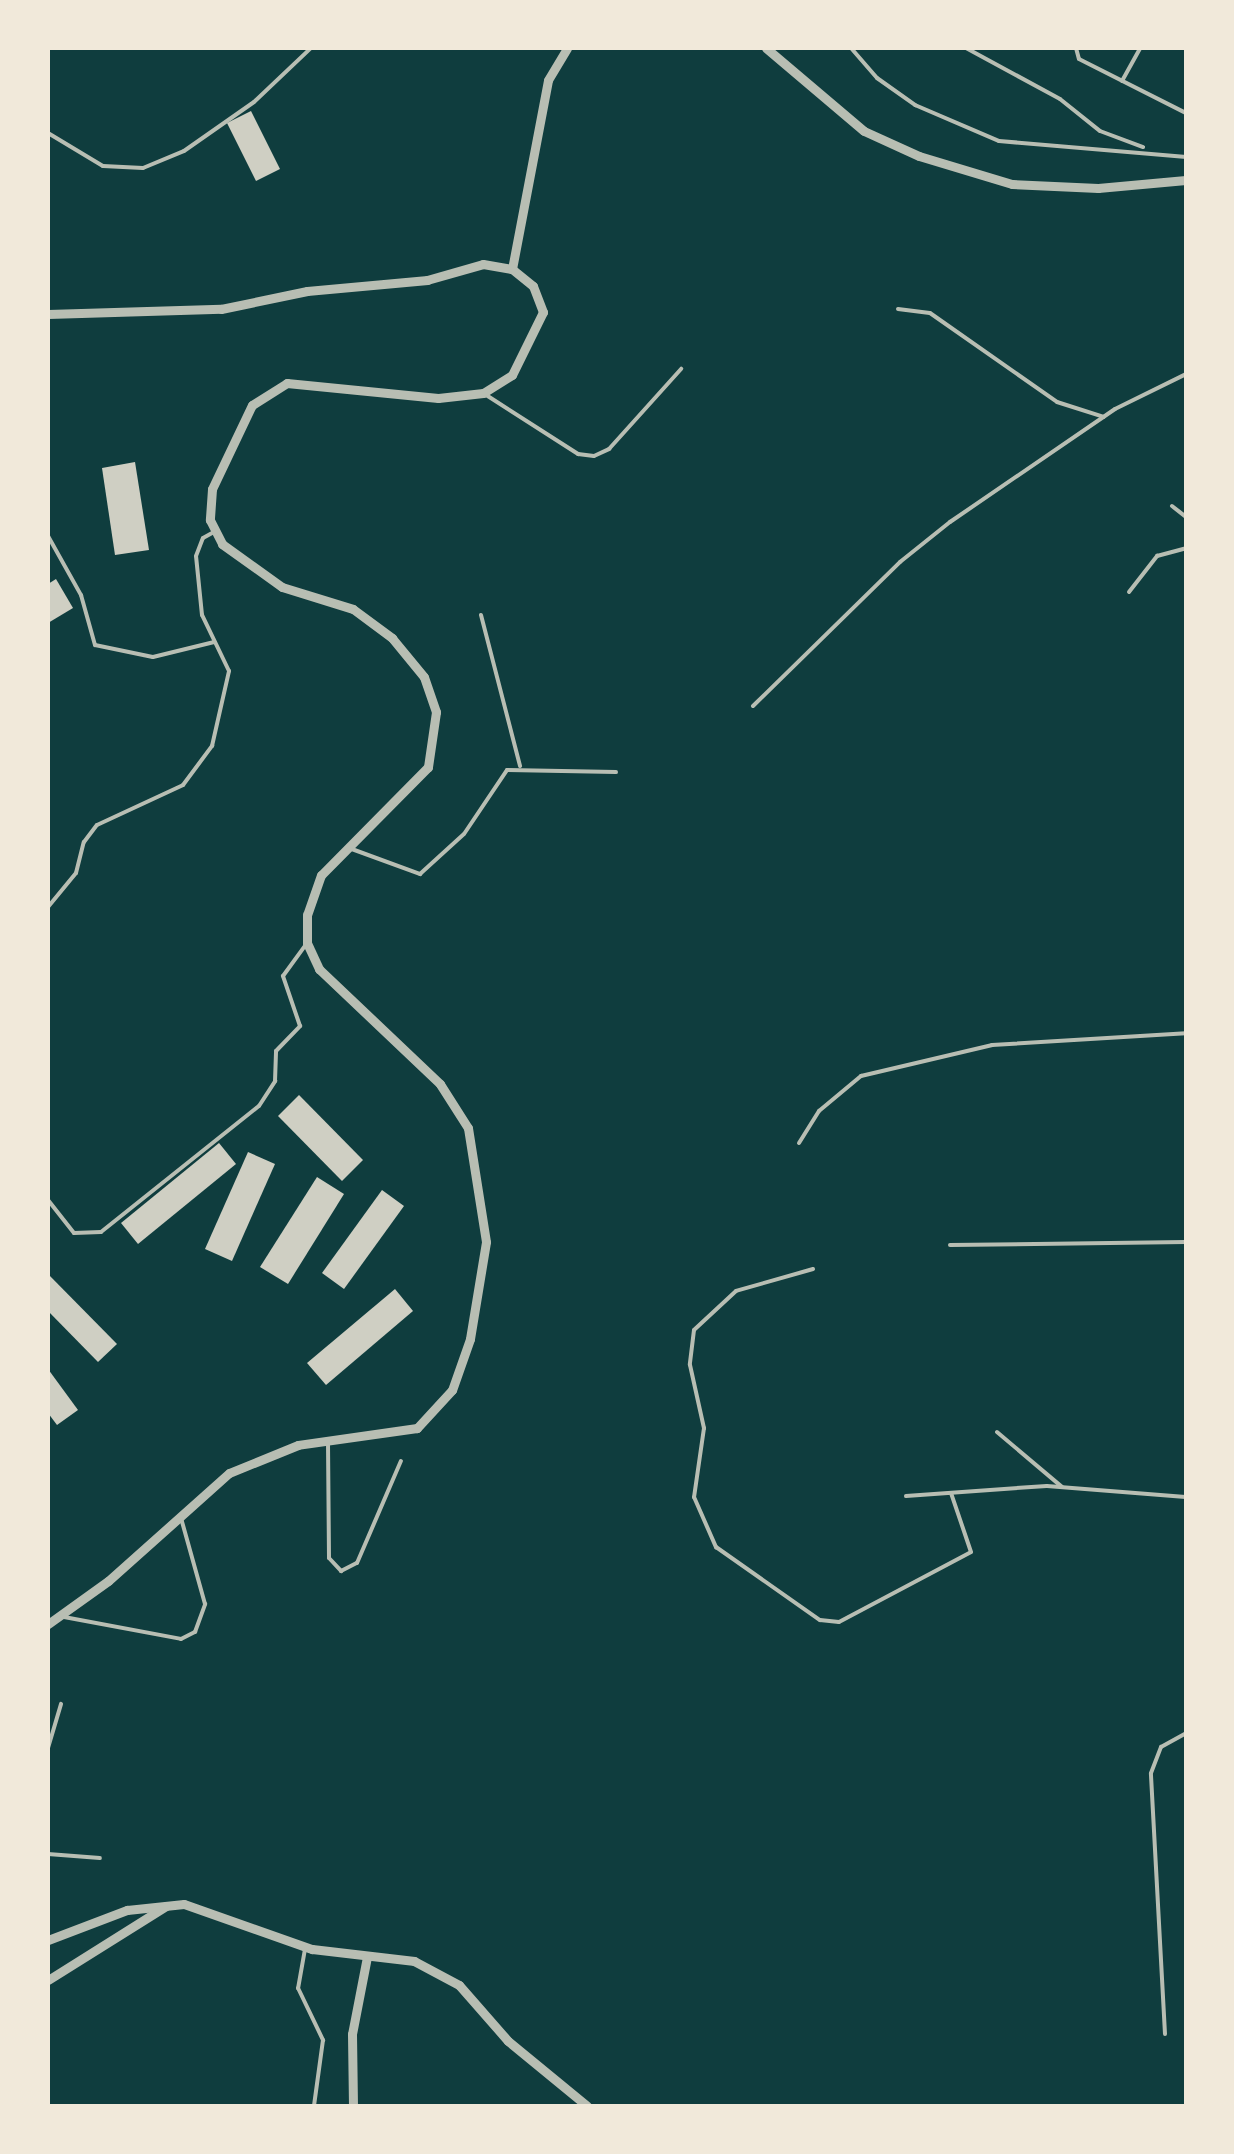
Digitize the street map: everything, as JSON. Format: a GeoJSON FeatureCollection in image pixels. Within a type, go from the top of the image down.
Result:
{"type":"FeatureCollection","features":[{"type":"Feature","properties":{"kind":"street"},"geometry":{"type":"LineString","coordinates":[[512,269],[548,80],[567,48]]}},
{"type":"Feature","properties":{"kind":"street"},"geometry":{"type":"LineString","coordinates":[[766,48],[864,131],[919,156],[1012,184],[1098,188],[1186,178]]}},
{"type":"Feature","properties":{"kind":"street"},"geometry":{"type":"LineString","coordinates":[[48,314],[222,309],[307,291],[427,280],[483,264],[512,269],[533,286],[543,312],[512,375],[482,393],[438,398],[287,383],[252,406],[220,462],[211,504],[214,532],[248,568],[282,587],[354,610],[392,638],[424,677],[436,712],[428,768],[312,893],[307,943],[318,969],[440,1084],[468,1128],[486,1242],[470,1338],[452,1390],[436,1412],[417,1428],[263,1454],[180,1514],[48,1624]]}},
{"type":"Feature","properties":{"kind":"street"},"geometry":{"type":"LineString","coordinates":[[48,1940],[128,1910],[168,1904],[214,1910],[306,1947],[441,1971],[508,2041],[587,2106]]}},
{"type":"Feature","properties":{"kind":"street"},"geometry":{"type":"LineString","coordinates":[[48,1980],[168,1904]]}},
{"type":"Feature","properties":{"kind":"street"},"geometry":{"type":"LineString","coordinates":[[353,2106],[352,2034],[367,1957]]}},
{"type":"Feature","properties":{"kind":"lane"},"geometry":{"type":"LineString","coordinates":[[48,133],[103,166],[144,168],[184,151],[254,102],[311,48]]}},
{"type":"Feature","properties":{"kind":"lane"},"geometry":{"type":"LineString","coordinates":[[850,48],[876,78],[915,105],[999,141],[1147,150],[1186,157]]}},
{"type":"Feature","properties":{"kind":"lane"},"geometry":{"type":"LineString","coordinates":[[966,48],[1060,99],[1100,130],[1147,150]]}},
{"type":"Feature","properties":{"kind":"lane"},"geometry":{"type":"LineString","coordinates":[[1076,48],[1078,59],[1186,115],[1186,96]]}},
{"type":"Feature","properties":{"kind":"lane"},"geometry":{"type":"LineString","coordinates":[[1122,81],[1140,48]]}},
{"type":"Feature","properties":{"kind":"lane"},"geometry":{"type":"LineString","coordinates":[[898,309],[930,313],[1057,402],[1104,417]]}},
{"type":"Feature","properties":{"kind":"lane"},"geometry":{"type":"LineString","coordinates":[[482,393],[578,454],[594,456],[609,449],[681,369]]}},
{"type":"Feature","properties":{"kind":"lane"},"geometry":{"type":"LineString","coordinates":[[754,706],[900,562],[1104,417],[1186,374]]}},
{"type":"Feature","properties":{"kind":"lane"},"geometry":{"type":"LineString","coordinates":[[1172,506],[1186,516]]}},
{"type":"Feature","properties":{"kind":"lane"},"geometry":{"type":"LineString","coordinates":[[48,907],[76,873],[84,842],[98,825],[183,785],[200,768],[228,670],[202,614],[196,556],[203,538],[214,532]]}},
{"type":"Feature","properties":{"kind":"lane"},"geometry":{"type":"LineString","coordinates":[[48,536],[81,595],[94,645],[153,658],[214,642]]}},
{"type":"Feature","properties":{"kind":"lane"},"geometry":{"type":"LineString","coordinates":[[1129,592],[1157,556],[1186,548]]}},
{"type":"Feature","properties":{"kind":"lane"},"geometry":{"type":"LineString","coordinates":[[481,614],[520,766]]}},
{"type":"Feature","properties":{"kind":"lane"},"geometry":{"type":"LineString","coordinates":[[350,848],[420,874],[464,834],[497,779],[520,766],[616,772]]}},
{"type":"Feature","properties":{"kind":"lane"},"geometry":{"type":"LineString","coordinates":[[48,929],[48,961]]}},
{"type":"Feature","properties":{"kind":"lane"},"geometry":{"type":"LineString","coordinates":[[48,1200],[74,1232],[102,1232],[259,1106],[275,1081],[276,1050],[300,1026],[283,976],[307,943]]}},
{"type":"Feature","properties":{"kind":"lane"},"geometry":{"type":"LineString","coordinates":[[799,1143],[819,1112],[861,1076],[992,1045],[1186,1034]]}},
{"type":"Feature","properties":{"kind":"lane"},"geometry":{"type":"LineString","coordinates":[[950,1245],[1186,1242]]}},
{"type":"Feature","properties":{"kind":"lane"},"geometry":{"type":"LineString","coordinates":[[814,1269],[736,1291],[694,1330],[690,1365],[704,1428],[694,1497],[716,1548],[820,1620],[838,1622],[971,1552],[951,1492]]}},
{"type":"Feature","properties":{"kind":"lane"},"geometry":{"type":"LineString","coordinates":[[998,1432],[1062,1487]]}},
{"type":"Feature","properties":{"kind":"lane"},"geometry":{"type":"LineString","coordinates":[[328,1442],[329,1558],[341,1572],[357,1563],[401,1461]]}},
{"type":"Feature","properties":{"kind":"lane"},"geometry":{"type":"LineString","coordinates":[[906,1496],[1062,1487],[1186,1497]]}},
{"type":"Feature","properties":{"kind":"lane"},"geometry":{"type":"LineString","coordinates":[[62,1616],[182,1639],[195,1632],[205,1604],[180,1514]]}},
{"type":"Feature","properties":{"kind":"lane"},"geometry":{"type":"LineString","coordinates":[[48,1748],[61,1704]]}},
{"type":"Feature","properties":{"kind":"lane"},"geometry":{"type":"LineString","coordinates":[[1165,2034],[1151,1772],[1160,1747],[1186,1733]]}},
{"type":"Feature","properties":{"kind":"lane"},"geometry":{"type":"LineString","coordinates":[[48,1854],[100,1858]]}},
{"type":"Feature","properties":{"kind":"lane"},"geometry":{"type":"LineString","coordinates":[[306,1947],[298,1988],[323,2040],[314,2106]]}},
{"type":"Feature","properties":{"kind":"building"},"geometry":{"type":"Polygon","coordinates":[[[251,111],[280,169],[256,181],[227,123],[251,111]]]}},
{"type":"Feature","properties":{"kind":"building"},"geometry":{"type":"Polygon","coordinates":[[[135,462],[149,550],[115,555],[102,468],[135,462]]]}},
{"type":"Feature","properties":{"kind":"building"},"geometry":{"type":"Polygon","coordinates":[[[56,579],[73,608],[48,623],[48,584],[56,579]]]}},
{"type":"Feature","properties":{"kind":"building"},"geometry":{"type":"Polygon","coordinates":[[[299,1095],[363,1160],[342,1181],[278,1116],[299,1095]]]}},
{"type":"Feature","properties":{"kind":"building"},"geometry":{"type":"Polygon","coordinates":[[[219,1143],[236,1164],[138,1244],[121,1223],[219,1143]]]}},
{"type":"Feature","properties":{"kind":"building"},"geometry":{"type":"Polygon","coordinates":[[[248,1152],[275,1164],[232,1261],[205,1249],[248,1152]]]}},
{"type":"Feature","properties":{"kind":"building"},"geometry":{"type":"Polygon","coordinates":[[[317,1177],[344,1194],[288,1284],[260,1267],[317,1177]]]}},
{"type":"Feature","properties":{"kind":"building"},"geometry":{"type":"Polygon","coordinates":[[[382,1190],[404,1206],[344,1289],[322,1273],[382,1190]]]}},
{"type":"Feature","properties":{"kind":"building"},"geometry":{"type":"Polygon","coordinates":[[[48,1274],[117,1344],[98,1362],[48,1311],[48,1274]]]}},
{"type":"Feature","properties":{"kind":"building"},"geometry":{"type":"Polygon","coordinates":[[[395,1289],[413,1311],[326,1385],[307,1363],[395,1289]]]}},
{"type":"Feature","properties":{"kind":"building"},"geometry":{"type":"Polygon","coordinates":[[[48,1369],[78,1410],[57,1425],[48,1413],[48,1369]]]}}]}
